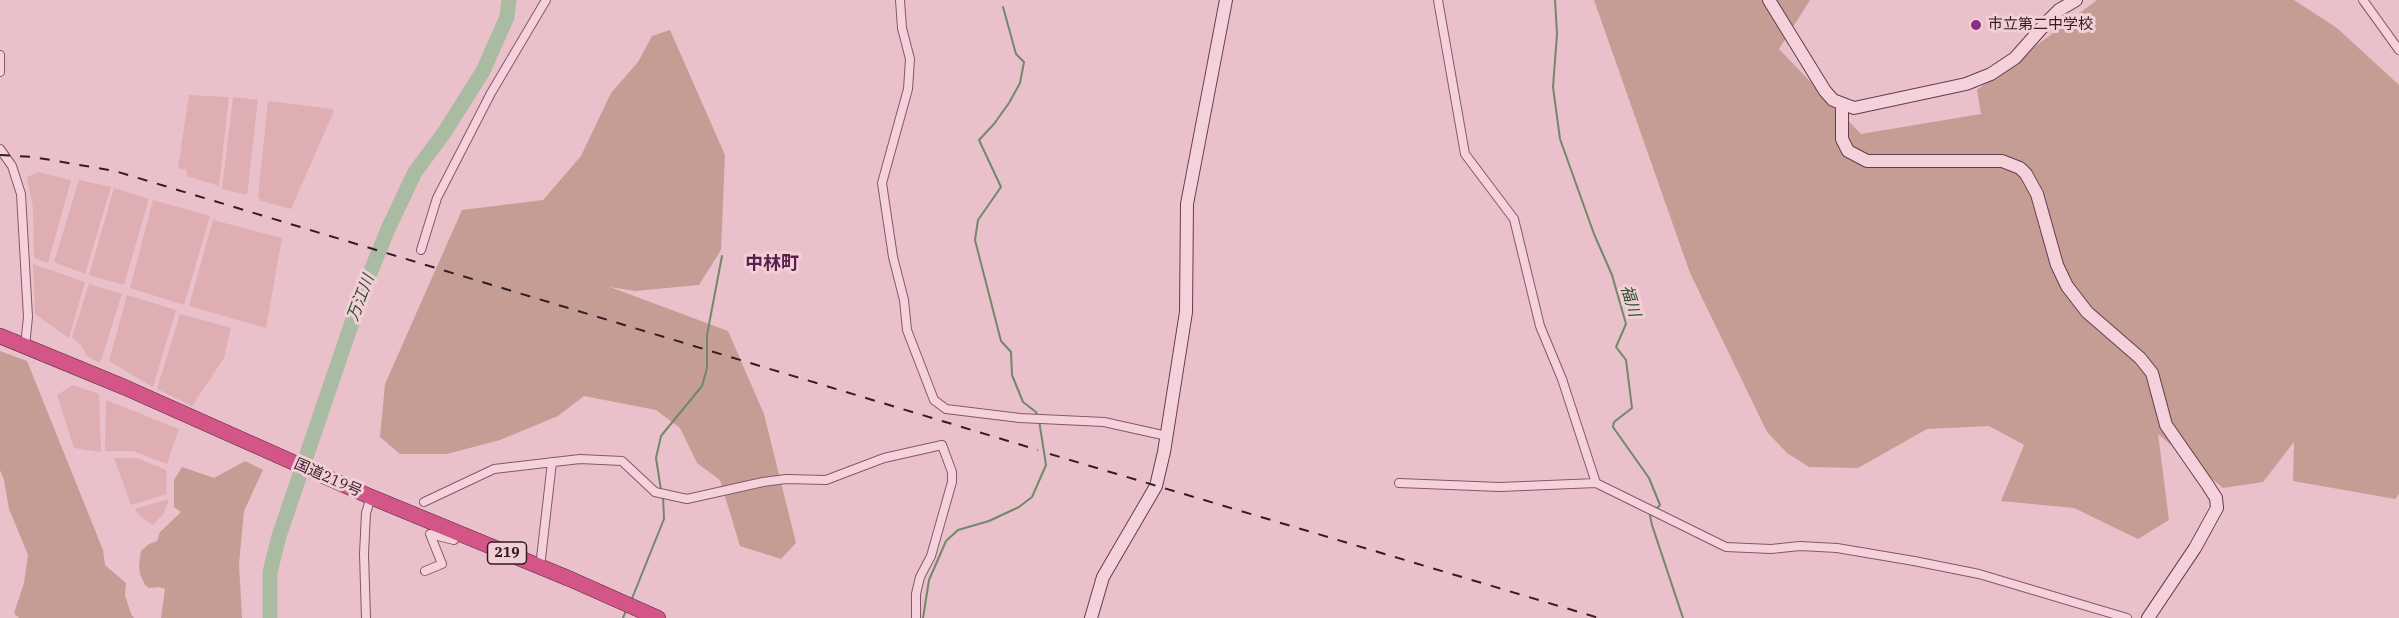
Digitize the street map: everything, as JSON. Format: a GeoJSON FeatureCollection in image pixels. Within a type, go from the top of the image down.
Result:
{"type":"FeatureCollection","features":[{"type":"Feature","properties":{"kind":"highway","name":"国道219号"},"geometry":{"type":"LineString","coordinates":[[0,336],[371,497],[658,618]]}},
{"type":"Feature","properties":{"kind":"street"},"geometry":{"type":"LineString","coordinates":[[421,249],[437,198],[491,93],[546,0]]}},
{"type":"Feature","properties":{"kind":"street"},"geometry":{"type":"LineString","coordinates":[[900,0],[902,28],[910,58],[908,89],[882,183],[893,257],[904,300],[907,330],[934,400],[946,409],[1020,418],[1104,422],[1167,436]]}},
{"type":"Feature","properties":{"kind":"street"},"geometry":{"type":"LineString","coordinates":[[1091,618],[1103,577],[1156,486],[1167,436],[1186,312],[1187,204],[1226,0]]}},
{"type":"Feature","properties":{"kind":"street"},"geometry":{"type":"LineString","coordinates":[[1438,0],[1465,154],[1514,219],[1540,326],[1562,379],[1596,483]]}},
{"type":"Feature","properties":{"kind":"street"},"geometry":{"type":"LineString","coordinates":[[1769,0],[1825,91],[1833,100],[1854,108],[1966,84],[1991,74],[2015,58],[2059,10],[2076,0]]}},
{"type":"Feature","properties":{"kind":"street"},"geometry":{"type":"LineString","coordinates":[[2363,0],[2399,50]]}},
{"type":"Feature","properties":{"kind":"street"},"geometry":{"type":"LineString","coordinates":[[0,55],[0,72]]}},
{"type":"Feature","properties":{"kind":"street"},"geometry":{"type":"LineString","coordinates":[[1842,105],[1842,139],[1848,151],[1867,161],[2002,161],[2020,168],[2037,194],[2057,265],[2067,286],[2087,312],[2140,358],[2152,373],[2166,425],[2216,498],[2217,508],[2195,548],[2148,618]]}},
{"type":"Feature","properties":{"kind":"street"},"geometry":{"type":"LineString","coordinates":[[0,148],[15,173],[21,194],[28,317],[25,346]]}},
{"type":"Feature","properties":{"kind":"street"},"geometry":{"type":"LineString","coordinates":[[423,502],[494,469],[580,459],[593,462],[622,461],[655,492],[687,499],[763,482],[786,479],[826,480],[884,458],[942,445],[952,472],[952,482],[931,556],[920,577],[916,594],[916,618]]}},
{"type":"Feature","properties":{"kind":"street"},"geometry":{"type":"LineString","coordinates":[[540,567],[552,462]]}},
{"type":"Feature","properties":{"kind":"street"},"geometry":{"type":"LineString","coordinates":[[1399,483],[1500,487],[1596,483],[1726,547],[1837,548],[1914,561],[1979,573],[2127,618]]}},
{"type":"Feature","properties":{"kind":"street"},"geometry":{"type":"LineString","coordinates":[[366,618],[364,554],[366,513],[371,497]]}},
{"type":"Feature","properties":{"kind":"street"},"geometry":{"type":"LineString","coordinates":[[425,571],[442,564],[430,534],[454,540],[459,533]]}},
{"type":"Feature","properties":{"kind":"shaded area"},"geometry":{"type":"Polygon","coordinates":[[[1594,0],[1810,0],[1779,49],[1861,134],[1981,114],[1977,90],[2097,0],[2294,0],[2337,28],[2399,85],[2399,494],[2395,499],[2293,481],[2294,442],[2263,482],[2223,488],[2158,434],[2169,520],[2138,539],[2074,508],[2001,501],[2024,445],[1989,426],[1927,429],[1858,468],[1809,467],[1787,453],[1767,432],[1690,273],[1594,0]]]}},
{"type":"Feature","properties":{"kind":"shaded area"},"geometry":{"type":"Polygon","coordinates":[[[670,30],[725,155],[721,250],[699,285],[635,291],[610,287],[728,331],[764,414],[796,543],[781,559],[740,546],[720,480],[697,463],[680,428],[656,410],[584,396],[558,416],[500,440],[447,454],[400,454],[380,437],[385,384],[462,210],[543,200],[581,156],[611,93],[638,62],[652,36],[670,30]]]}},
{"type":"Feature","properties":{"kind":"shaded area"},"geometry":{"type":"Polygon","coordinates":[[[189,95],[229,97],[219,186],[187,176],[186,170],[178,168],[189,95]]]}},
{"type":"Feature","properties":{"kind":"shaded area"},"geometry":{"type":"Polygon","coordinates":[[[233,97],[258,100],[247,195],[222,189],[233,97]]]}},
{"type":"Feature","properties":{"kind":"shaded area"},"geometry":{"type":"Polygon","coordinates":[[[268,101],[333,109],[334,111],[291,209],[261,201],[258,197],[268,101]]]}},
{"type":"Feature","properties":{"kind":"shaded area"},"geometry":{"type":"Polygon","coordinates":[[[38,172],[71,180],[48,263],[34,258],[33,208],[27,177],[38,172]]]}},
{"type":"Feature","properties":{"kind":"shaded area"},"geometry":{"type":"Polygon","coordinates":[[[79,180],[111,187],[85,274],[54,262],[79,180]]]}},
{"type":"Feature","properties":{"kind":"shaded area"},"geometry":{"type":"Polygon","coordinates":[[[114,188],[149,199],[124,285],[89,275],[114,188]]]}},
{"type":"Feature","properties":{"kind":"shaded area"},"geometry":{"type":"Polygon","coordinates":[[[153,200],[210,216],[184,305],[130,288],[153,200]]]}},
{"type":"Feature","properties":{"kind":"shaded area"},"geometry":{"type":"Polygon","coordinates":[[[213,220],[282,238],[266,328],[189,306],[213,220]]]}},
{"type":"Feature","properties":{"kind":"shaded area"},"geometry":{"type":"Polygon","coordinates":[[[33,264],[85,282],[69,338],[35,314],[33,264]]]}},
{"type":"Feature","properties":{"kind":"shaded area"},"geometry":{"type":"Polygon","coordinates":[[[89,284],[122,294],[100,363],[87,356],[81,345],[72,337],[89,284]]]}},
{"type":"Feature","properties":{"kind":"shaded area"},"geometry":{"type":"Polygon","coordinates":[[[127,295],[176,310],[153,387],[109,361],[127,295]]]}},
{"type":"Feature","properties":{"kind":"shaded area"},"geometry":{"type":"Polygon","coordinates":[[[180,314],[231,328],[224,358],[192,406],[157,389],[180,314]]]}},
{"type":"Feature","properties":{"kind":"shaded area"},"geometry":{"type":"Polygon","coordinates":[[[0,351],[27,361],[103,550],[105,565],[126,583],[125,595],[134,618],[19,618],[14,613],[24,583],[28,555],[9,509],[0,470],[0,351]]]}},
{"type":"Feature","properties":{"kind":"shaded area"},"geometry":{"type":"Polygon","coordinates":[[[73,385],[99,394],[101,452],[74,448],[57,395],[73,385]]]}},
{"type":"Feature","properties":{"kind":"shaded area"},"geometry":{"type":"Polygon","coordinates":[[[106,400],[179,429],[167,464],[133,451],[105,451],[106,400]]]}},
{"type":"Feature","properties":{"kind":"shaded area"},"geometry":{"type":"Polygon","coordinates":[[[114,458],[137,458],[166,470],[167,494],[131,505],[114,458]]]}},
{"type":"Feature","properties":{"kind":"shaded area"},"geometry":{"type":"Polygon","coordinates":[[[245,461],[263,470],[244,511],[239,564],[242,618],[161,618],[165,589],[149,588],[145,585],[139,565],[141,551],[157,541],[160,532],[181,512],[174,507],[174,480],[182,467],[214,478],[245,461]]]}},
{"type":"Feature","properties":{"kind":"shaded area"},"geometry":{"type":"Polygon","coordinates":[[[169,499],[164,513],[153,525],[140,516],[135,509],[169,499]]]}},
{"type":"Feature","properties":{"kind":"waterway","name":"万江川"},"geometry":{"type":"LineString","coordinates":[[270,618],[270,572],[279,536],[362,293],[388,229],[415,172],[444,133],[483,71],[507,17],[509,0]]}},
{"type":"Feature","properties":{"kind":"waterway","name":"福川"},"geometry":{"type":"LineString","coordinates":[[1555,0],[1557,34],[1553,87],[1560,139],[1594,234],[1612,275],[1626,324],[1616,347],[1626,360],[1632,408],[1614,422],[1613,427],[1649,478],[1660,505],[1656,509]]}},
{"type":"Feature","properties":{"kind":"waterway"},"geometry":{"type":"LineString","coordinates":[[1003,7],[1016,54],[1024,62],[1020,83],[1009,103],[979,140],[1001,187],[978,220],[975,240],[1001,341],[1011,352],[1012,375],[1023,402],[1037,415]]}},
{"type":"Feature","properties":{"kind":"waterway"},"geometry":{"type":"LineString","coordinates":[[661,490],[656,458],[661,436],[702,386],[707,368],[707,335],[722,256]]}},
{"type":"Feature","properties":{"kind":"waterway"},"geometry":{"type":"LineString","coordinates":[[923,618],[929,580],[946,541],[958,530],[989,521],[1019,507],[1032,497],[1046,465],[1039,420]]}},
{"type":"Feature","properties":{"kind":"waterway"},"geometry":{"type":"LineString","coordinates":[[631,601],[664,519],[663,496]]}},
{"type":"Feature","properties":{"kind":"waterway","name":"福川"},"geometry":{"type":"LineString","coordinates":[[1653,514],[1650,516],[1652,525],[1683,618]]}},
{"type":"Feature","properties":{"kind":"waterway"},"geometry":{"type":"LineString","coordinates":[[623,618],[626,611]]}},
{"type":"Feature","properties":{"kind":"railway"},"geometry":{"type":"LineString","coordinates":[[0,155],[33,157],[115,171],[1038,450]]}},
{"type":"Feature","properties":{"kind":"railway"},"geometry":{"type":"LineString","coordinates":[[1050,454],[1599,618]]}},
{"type":"Feature","properties":{"kind":"place","name":"市立第二中学校"},"geometry":{"type":"Point","coordinates":[1976,25]}},
{"type":"Feature","properties":{"kind":"district","name":"中林町"},"geometry":{"type":"Point","coordinates":[772,264]}}]}
